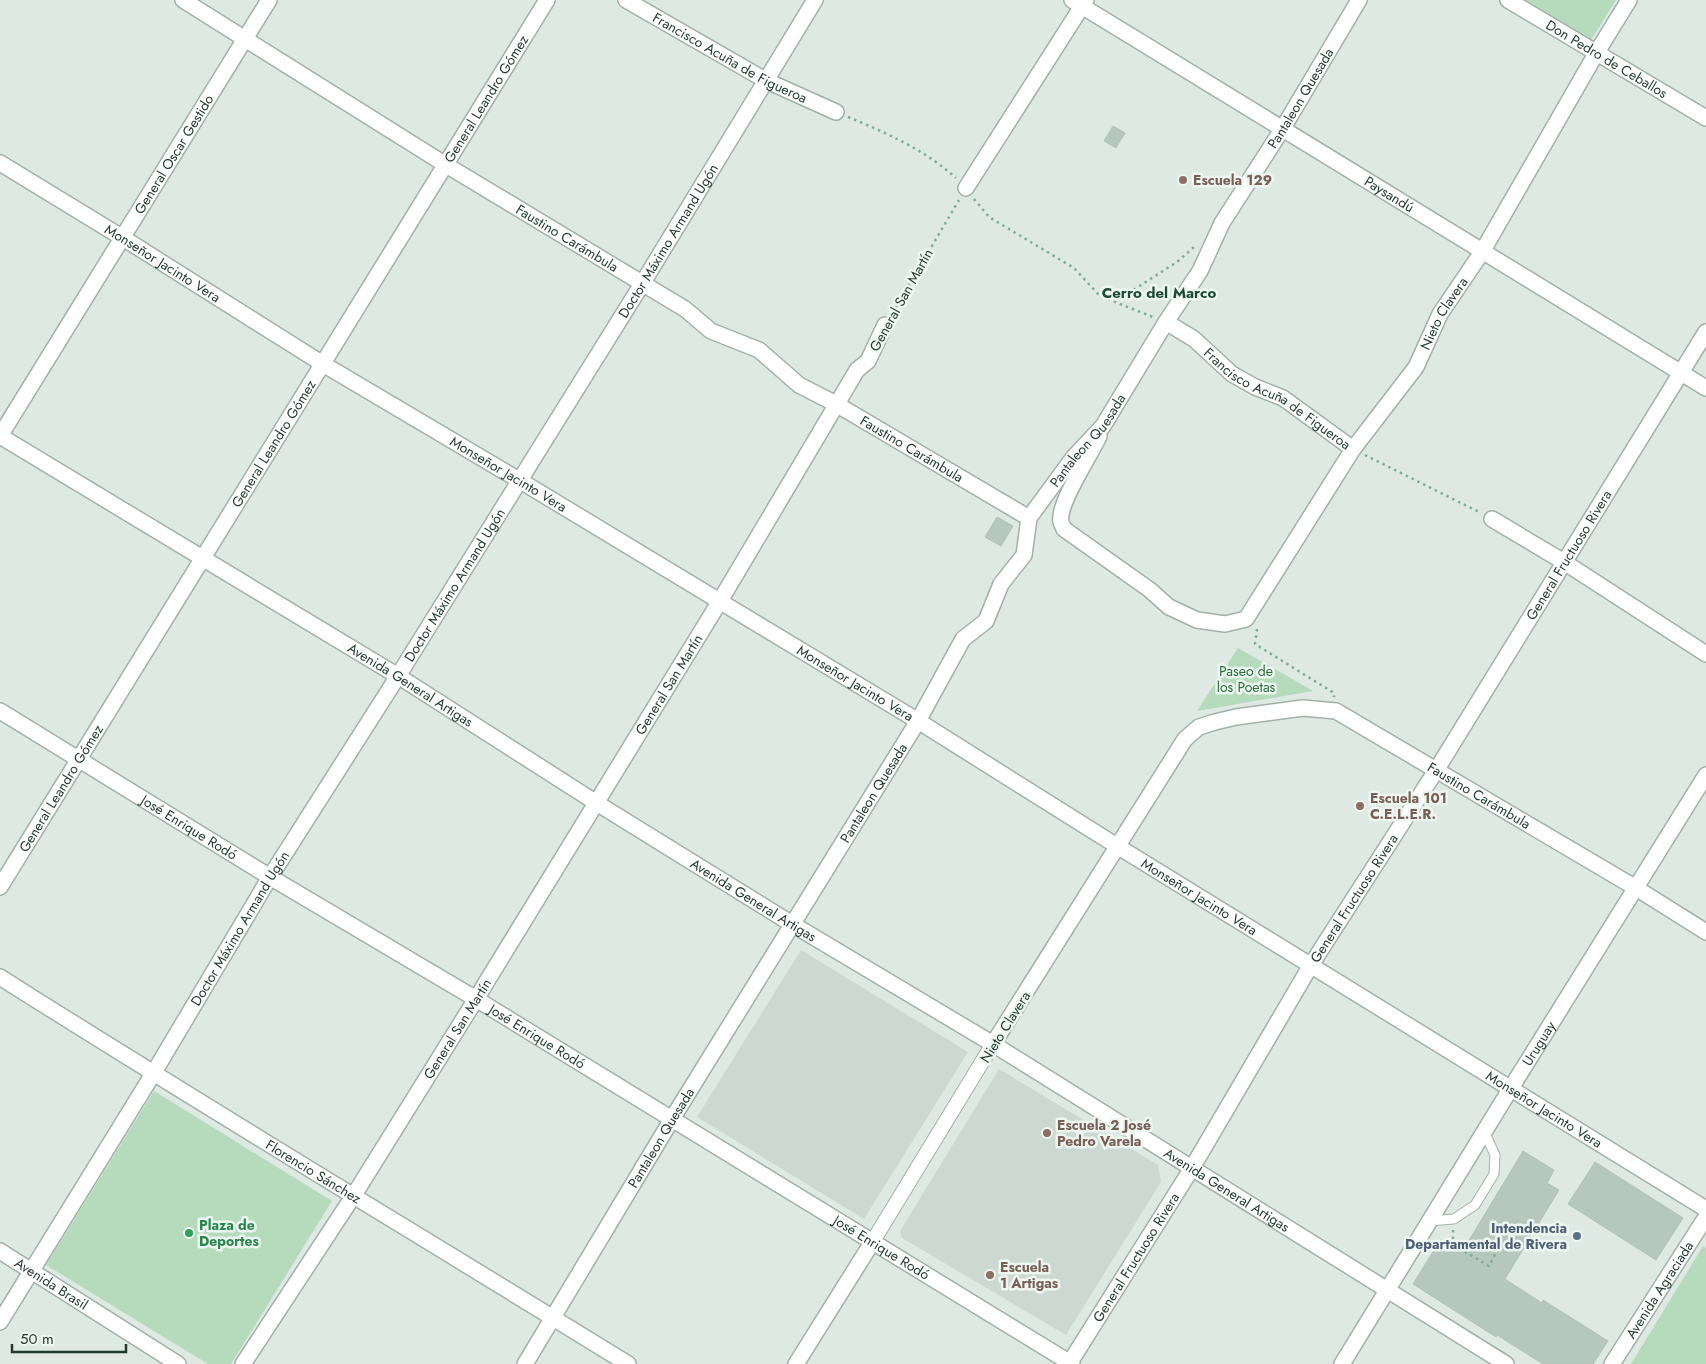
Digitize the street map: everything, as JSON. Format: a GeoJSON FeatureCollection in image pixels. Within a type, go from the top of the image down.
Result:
{"type":"FeatureCollection","features":[{"type":"Feature","properties":{"kind":"street","name":"Faustino Carámbula"},"geometry":{"type":"LineString","coordinates":[[183,0],[446,165],[685,309],[711,331],[760,350],[799,384],[1029,518]]}},
{"type":"Feature","properties":{"kind":"street","name":"General Oscar Gestido"},"geometry":{"type":"LineString","coordinates":[[0,436],[269,0]]}},
{"type":"Feature","properties":{"kind":"street","name":"General Leandro Gómez"},"geometry":{"type":"LineString","coordinates":[[0,887],[547,0]]}},
{"type":"Feature","properties":{"kind":"street","name":"Francisco Acuña de Figueroa"},"geometry":{"type":"LineString","coordinates":[[626,0],[767,81],[836,112]]}},
{"type":"Feature","properties":{"kind":"street","name":"Doctor Máximo Armand Ugón"},"geometry":{"type":"LineString","coordinates":[[0,1322],[153,1074],[270,877],[398,676],[816,0]]}},
{"type":"Feature","properties":{"kind":"street","name":"Pantaleon Quesada"},"geometry":{"type":"LineString","coordinates":[[525,1364],[672,1119],[918,721],[963,639],[986,621],[1001,584],[1024,555],[1029,518],[1073,458],[1103,426],[1166,322],[1200,271],[1222,223],[1283,128],[1359,0]]}},
{"type":"Feature","properties":{"kind":"street","name":"Don Pedro de Ceballos"},"geometry":{"type":"LineString","coordinates":[[1508,0],[1706,118]]}},
{"type":"Feature","properties":{"kind":"street","name":"Nieto Clavera"},"geometry":{"type":"LineString","coordinates":[[1246,619],[1352,449],[1416,367],[1440,314],[1482,252],[1629,0]]}},
{"type":"Feature","properties":{"kind":"street","name":"Paysandú"},"geometry":{"type":"LineString","coordinates":[[1080,2],[1482,252],[1706,388]]}},
{"type":"Feature","properties":{"kind":"street"},"geometry":{"type":"LineString","coordinates":[[966,188],[1080,2]]}},
{"type":"Feature","properties":{"kind":"street","name":"Monseñor Jacinto Vera"},"geometry":{"type":"LineString","coordinates":[[0,163],[323,364],[918,721],[1706,1209]]}},
{"type":"Feature","properties":{"kind":"street","name":"Francisco Acuña de Figueroa"},"geometry":{"type":"LineString","coordinates":[[1166,322],[1194,340],[1232,374],[1283,398],[1352,449]]}},
{"type":"Feature","properties":{"kind":"street","name":"General San Martín"},"geometry":{"type":"LineString","coordinates":[[243,1364],[354,1195],[476,999],[595,802],[720,601],[836,404],[857,370],[868,361],[885,324]]}},
{"type":"Feature","properties":{"kind":"street","name":"General Fructuoso Rivera"},"geometry":{"type":"LineString","coordinates":[[1070,1364],[1192,1168],[1311,965],[1437,769],[1706,332]]}},
{"type":"Feature","properties":{"kind":"street"},"geometry":{"type":"LineString","coordinates":[[1103,426],[1093,451],[1065,500],[1061,512],[1061,522],[1064,529],[1150,590],[1169,607],[1197,620],[1225,624],[1246,619]]}},
{"type":"Feature","properties":{"kind":"street","name":"Avenida General Artigas"},"geometry":{"type":"LineString","coordinates":[[0,436],[398,676],[595,802],[792,924],[994,1044],[1506,1364]]}},
{"type":"Feature","properties":{"kind":"street"},"geometry":{"type":"LineString","coordinates":[[1492,519],[1564,562],[1706,654]]}},
{"type":"Feature","properties":{"kind":"street","name":"Faustino Carámbula"},"geometry":{"type":"LineString","coordinates":[[1236,717],[1303,708],[1336,711],[1437,769],[1706,932]]}},
{"type":"Feature","properties":{"kind":"street","name":"José Enrique Rodó"},"geometry":{"type":"LineString","coordinates":[[0,711],[270,877],[476,999],[873,1241],[1070,1364]]}},
{"type":"Feature","properties":{"kind":"street","name":"Nieto Clavera"},"geometry":{"type":"LineString","coordinates":[[796,1364],[1185,739],[1199,727],[1236,717]]}},
{"type":"Feature","properties":{"kind":"street","name":"Uruguay"},"geometry":{"type":"LineString","coordinates":[[1342,1364],[1706,775]]}},
{"type":"Feature","properties":{"kind":"street","name":"Florencio Sánchez"},"geometry":{"type":"LineString","coordinates":[[0,978],[153,1074],[628,1364]]}},
{"type":"Feature","properties":{"kind":"street","name":"Avenida Agraciada"},"geometry":{"type":"LineString","coordinates":[[1612,1364],[1706,1217]]}},
{"type":"Feature","properties":{"kind":"street","name":"Avenida Brasil"},"geometry":{"type":"LineString","coordinates":[[0,1251],[178,1364]]}},
{"type":"Feature","properties":{"kind":"lane"},"geometry":{"type":"LineString","coordinates":[[1429,1221],[1454,1219],[1475,1205],[1494,1174],[1495,1155],[1484,1132]]}},
{"type":"Feature","properties":{"kind":"path"},"geometry":{"type":"LineString","coordinates":[[836,112],[913,146],[948,171],[966,188],[989,217],[1074,268],[1100,296],[1166,322]]}},
{"type":"Feature","properties":{"kind":"path","name":"General San Martín"},"geometry":{"type":"LineString","coordinates":[[885,324],[966,188]]}},
{"type":"Feature","properties":{"kind":"path"},"geometry":{"type":"LineString","coordinates":[[1100,296],[1124,296],[1177,262],[1199,243]]}},
{"type":"Feature","properties":{"kind":"path","name":"Francisco Acuña de Figueroa"},"geometry":{"type":"LineString","coordinates":[[1352,449],[1492,519]]}},
{"type":"Feature","properties":{"kind":"path"},"geometry":{"type":"LineString","coordinates":[[1246,619],[1258,627],[1255,644],[1334,693],[1336,711]]}},
{"type":"Feature","properties":{"kind":"path"},"geometry":{"type":"LineString","coordinates":[[1454,1219],[1453,1238],[1462,1250],[1489,1266],[1499,1247]]}},
{"type":"Feature","properties":{"kind":"shaded area"},"geometry":{"type":"Polygon","coordinates":[[[801,950],[968,1052],[864,1219],[697,1117],[801,950]]]}},
{"type":"Feature","properties":{"kind":"shaded area"},"geometry":{"type":"Polygon","coordinates":[[[999,1069],[1158,1165],[1161,1182],[1066,1335],[902,1238],[900,1231],[999,1069]]]}},
{"type":"Feature","properties":{"kind":"green space"},"geometry":{"type":"Polygon","coordinates":[[[1526,0],[1616,0],[1591,40],[1526,0]]]}},
{"type":"Feature","properties":{"kind":"green space","name":"Paseo de los Poetas"},"geometry":{"type":"Polygon","coordinates":[[[1238,648],[1313,691],[1197,711],[1238,648]]]}},
{"type":"Feature","properties":{"kind":"green space","name":"Plaza de Deportes"},"geometry":{"type":"Polygon","coordinates":[[[154,1091],[332,1201],[231,1364],[208,1364],[46,1265],[154,1091]]]}},
{"type":"Feature","properties":{"kind":"green space"},"geometry":{"type":"Polygon","coordinates":[[[1703,1246],[1706,1248],[1706,1364],[1631,1364],[1703,1246]]]}},
{"type":"Feature","properties":{"kind":"building"},"geometry":{"type":"Polygon","coordinates":[[[1113,126],[1125,133],[1116,148],[1104,141],[1113,126]]]}},
{"type":"Feature","properties":{"kind":"building"},"geometry":{"type":"Polygon","coordinates":[[[997,517],[1013,526],[1001,546],[985,537],[997,517]]]}},
{"type":"Feature","properties":{"kind":"building"},"geometry":{"type":"Polygon","coordinates":[[[1523,1151],[1554,1170],[1547,1183],[1559,1190],[1505,1279],[1542,1303],[1543,1300],[1608,1341],[1593,1364],[1543,1364],[1497,1335],[1496,1337],[1413,1284],[1441,1239],[1462,1252],[1523,1151]]]}},
{"type":"Feature","properties":{"kind":"building"},"geometry":{"type":"Polygon","coordinates":[[[1595,1162],[1683,1218],[1656,1260],[1568,1204],[1595,1162]]]}},
{"type":"Feature","properties":{"kind":"place","name":"Escuela 129"},"geometry":{"type":"Point","coordinates":[1183,180]}},
{"type":"Feature","properties":{"kind":"place","name":"Escuela 101 C.E.L.E.R."},"geometry":{"type":"Point","coordinates":[1360,806]}},
{"type":"Feature","properties":{"kind":"place","name":"Escuela 2 José Pedro Varela"},"geometry":{"type":"Point","coordinates":[1047,1133]}},
{"type":"Feature","properties":{"kind":"place","name":"Plaza de Deportes"},"geometry":{"type":"Point","coordinates":[189,1233]}},
{"type":"Feature","properties":{"kind":"place","name":"Intendencia Departamental de Rivera"},"geometry":{"type":"Point","coordinates":[1577,1236]}},
{"type":"Feature","properties":{"kind":"place","name":"Escuela 1 Artigas"},"geometry":{"type":"Point","coordinates":[990,1275]}},
{"type":"Feature","properties":{"kind":"district","name":"Cerro del Marco"},"geometry":{"type":"Point","coordinates":[1159,293]}}]}
